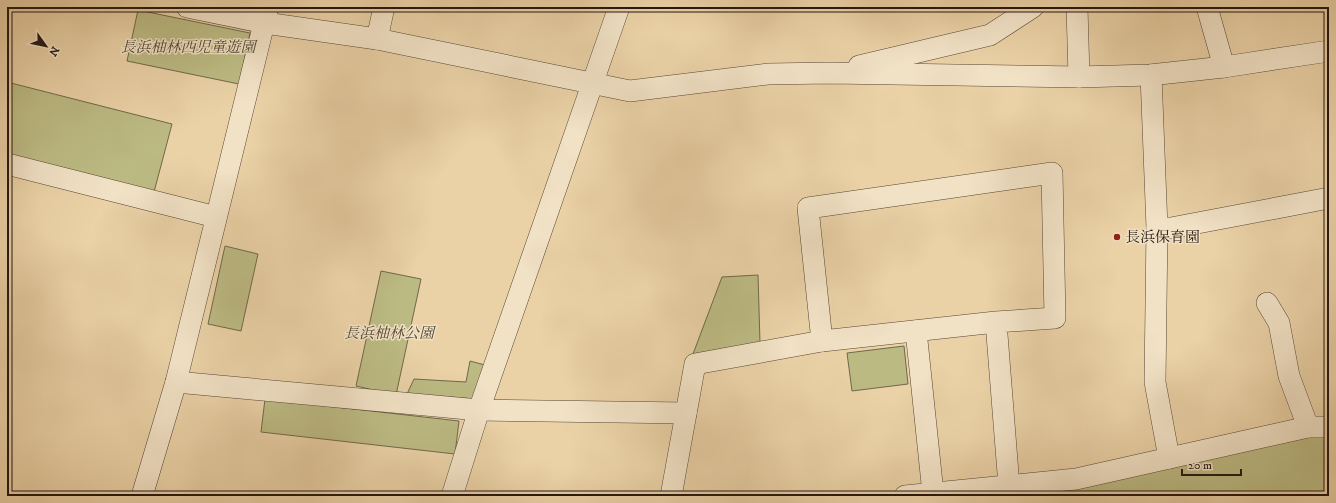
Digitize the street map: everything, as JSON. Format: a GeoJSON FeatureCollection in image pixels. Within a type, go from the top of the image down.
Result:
{"type":"FeatureCollection","features":[{"type":"Feature","properties":{"kind":"street"},"geometry":{"type":"LineString","coordinates":[[187,7],[267,15],[630,91],[768,74],[1151,75],[1224,67],[1329,51]]}},
{"type":"Feature","properties":{"kind":"street"},"geometry":{"type":"LineString","coordinates":[[377,39],[384,7]]}},
{"type":"Feature","properties":{"kind":"street"},"geometry":{"type":"LineString","coordinates":[[452,496],[479,410],[618,7]]}},
{"type":"Feature","properties":{"kind":"street"},"geometry":{"type":"LineString","coordinates":[[830,73],[990,35],[1033,7]]}},
{"type":"Feature","properties":{"kind":"street"},"geometry":{"type":"LineString","coordinates":[[1077,7],[1080,76]]}},
{"type":"Feature","properties":{"kind":"street"},"geometry":{"type":"LineString","coordinates":[[1207,7],[1224,67]]}},
{"type":"Feature","properties":{"kind":"street"},"geometry":{"type":"LineString","coordinates":[[142,496],[176,382],[267,15]]}},
{"type":"Feature","properties":{"kind":"street"},"geometry":{"type":"LineString","coordinates":[[1151,75],[1157,228],[1156,382],[1169,458]]}},
{"type":"Feature","properties":{"kind":"street"},"geometry":{"type":"LineString","coordinates":[[7,164],[216,217]]}},
{"type":"Feature","properties":{"kind":"street"},"geometry":{"type":"LineString","coordinates":[[671,496],[695,364],[822,341],[996,322],[1055,318],[1052,173],[808,208],[822,341]]}},
{"type":"Feature","properties":{"kind":"street"},"geometry":{"type":"LineString","coordinates":[[1157,228],[1171,228],[1329,198]]}},
{"type":"Feature","properties":{"kind":"street"},"geometry":{"type":"LineString","coordinates":[[1267,303],[1279,323],[1288,376],[1308,427]]}},
{"type":"Feature","properties":{"kind":"street"},"geometry":{"type":"LineString","coordinates":[[996,322],[1009,486]]}},
{"type":"Feature","properties":{"kind":"street"},"geometry":{"type":"LineString","coordinates":[[916,331],[933,493]]}},
{"type":"Feature","properties":{"kind":"street"},"geometry":{"type":"LineString","coordinates":[[176,382],[479,410],[686,413]]}},
{"type":"Feature","properties":{"kind":"street"},"geometry":{"type":"LineString","coordinates":[[905,496],[1076,479],[1308,427],[1329,427]]}},
{"type":"Feature","properties":{"kind":"green space","name":"長浜柚林西児童遊園"},"geometry":{"type":"Polygon","coordinates":[[[138,10],[250,33],[239,84],[127,61],[138,10]]]}},
{"type":"Feature","properties":{"kind":"green space"},"geometry":{"type":"Polygon","coordinates":[[[7,82],[172,124],[154,192],[7,154],[7,82]]]}},
{"type":"Feature","properties":{"kind":"green space"},"geometry":{"type":"Polygon","coordinates":[[[225,246],[258,254],[241,331],[208,324],[225,246]]]}},
{"type":"Feature","properties":{"kind":"green space","name":"長浜柚林公園"},"geometry":{"type":"Polygon","coordinates":[[[381,271],[421,279],[396,395],[356,386],[381,271]]]}},
{"type":"Feature","properties":{"kind":"green space"},"geometry":{"type":"Polygon","coordinates":[[[758,275],[760,343],[693,354],[722,277],[758,275]]]}},
{"type":"Feature","properties":{"kind":"green space"},"geometry":{"type":"Polygon","coordinates":[[[904,346],[908,384],[852,391],[847,353],[904,346]]]}},
{"type":"Feature","properties":{"kind":"green space"},"geometry":{"type":"Polygon","coordinates":[[[470,361],[485,365],[475,399],[407,394],[414,379],[466,382],[470,361]]]}},
{"type":"Feature","properties":{"kind":"green space"},"geometry":{"type":"Polygon","coordinates":[[[265,399],[459,421],[455,454],[261,432],[265,399]]]}},
{"type":"Feature","properties":{"kind":"green space"},"geometry":{"type":"Polygon","coordinates":[[[1318,435],[1329,436],[1329,496],[965,496],[1318,435]]]}},
{"type":"Feature","properties":{"kind":"place","name":"長浜保育園"},"geometry":{"type":"Point","coordinates":[1117,237]}}]}
